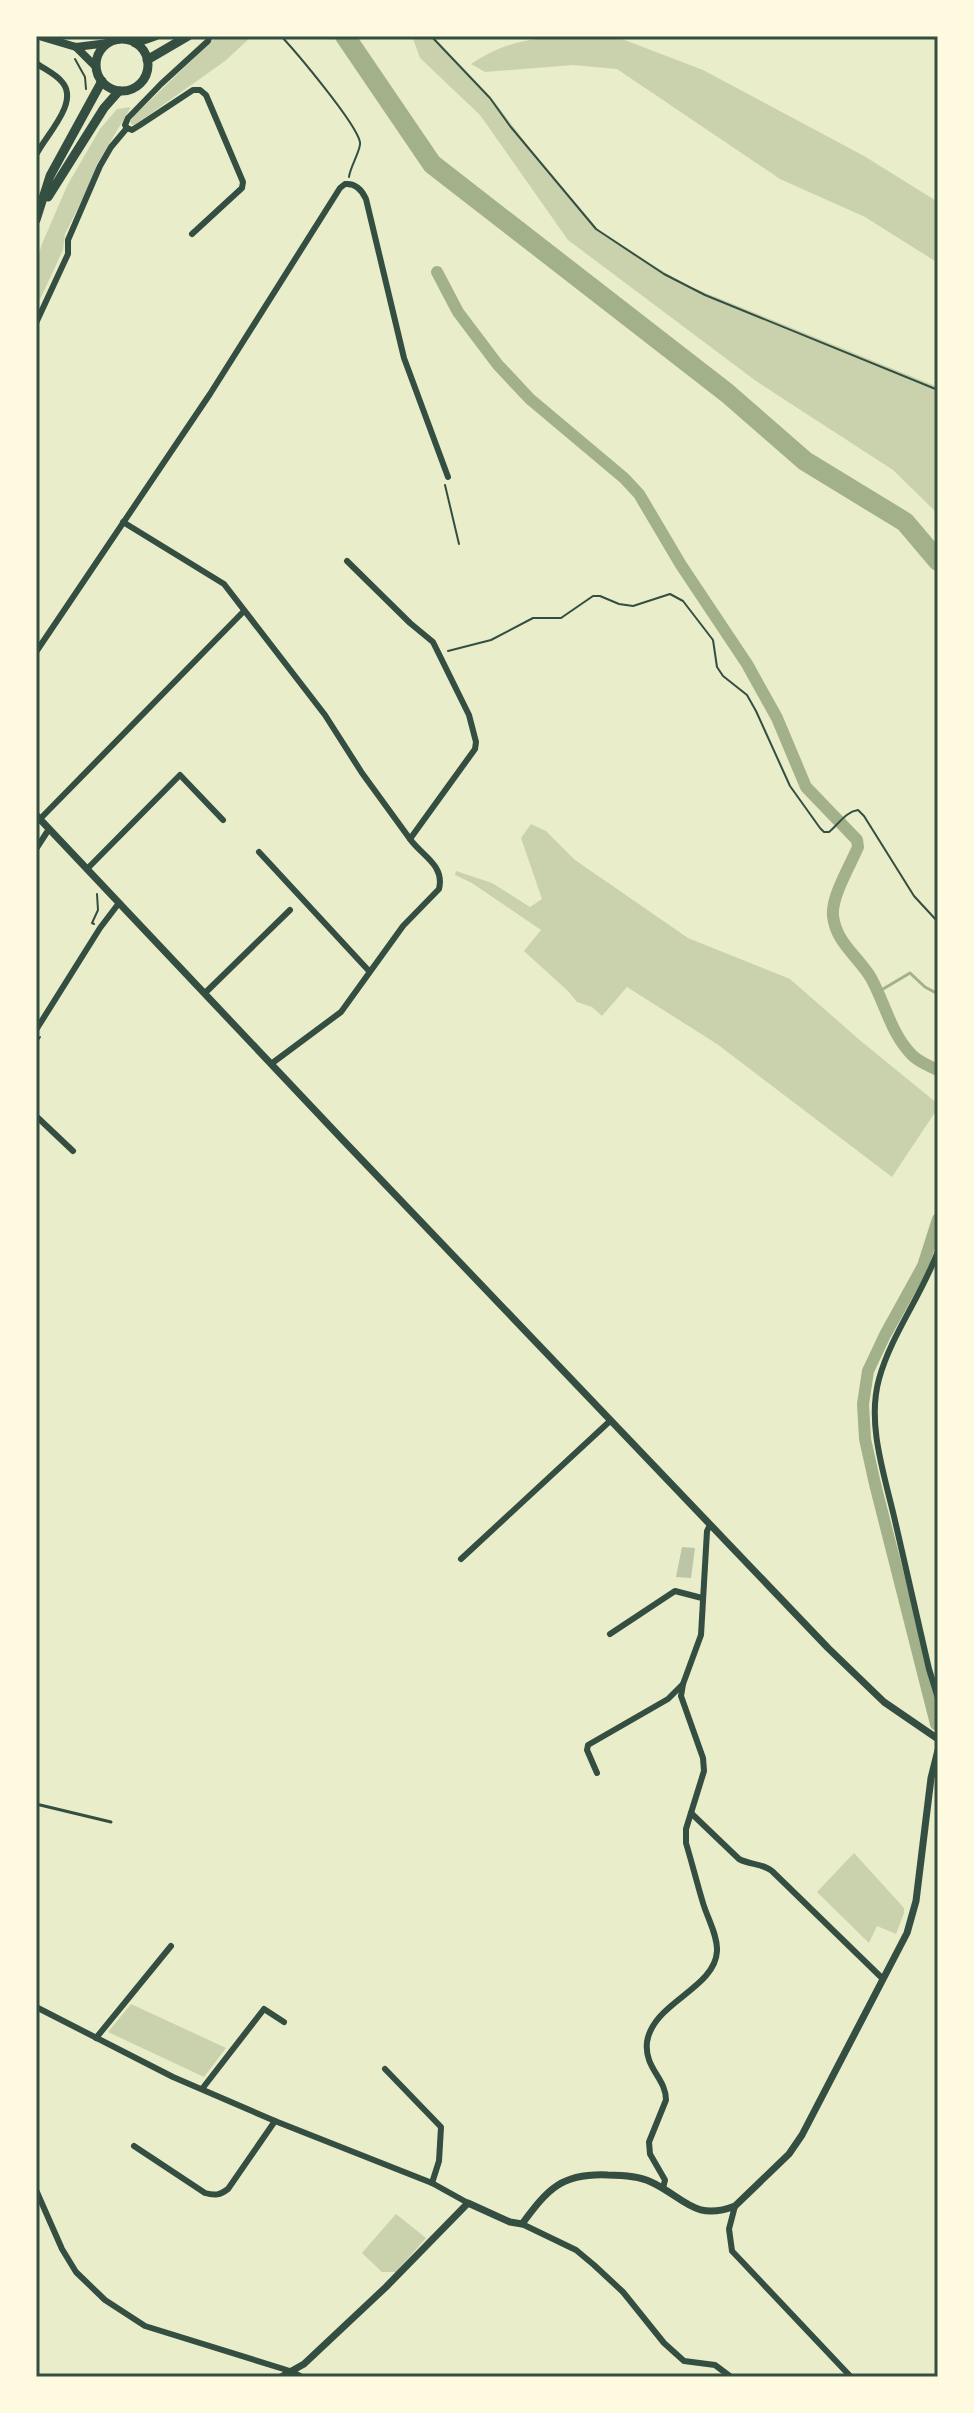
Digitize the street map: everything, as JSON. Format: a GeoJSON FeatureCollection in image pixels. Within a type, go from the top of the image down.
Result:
{"type":"FeatureCollection","features":[{"type":"Feature","properties":{"kind":"main road"},"geometry":{"type":"LineString","coordinates":[[39,36],[76,47],[117,40],[135,43],[143,50],[147,60],[144,78],[129,90],[112,89],[76,47]]}},
{"type":"Feature","properties":{"kind":"main road"},"geometry":{"type":"LineString","coordinates":[[135,43],[155,36]]}},
{"type":"Feature","properties":{"kind":"main road"},"geometry":{"type":"LineString","coordinates":[[147,60],[188,36]]}},
{"type":"Feature","properties":{"kind":"main road"},"geometry":{"type":"LineString","coordinates":[[96,67],[101,49],[108,43]]}},
{"type":"Feature","properties":{"kind":"main road"},"geometry":{"type":"LineString","coordinates":[[36,220],[57,163],[102,81]]}},
{"type":"Feature","properties":{"kind":"main road"},"geometry":{"type":"LineString","coordinates":[[40,210],[104,108],[119,91]]}},
{"type":"Feature","properties":{"kind":"street"},"geometry":{"type":"LineString","coordinates":[[127,128],[128,118],[210,36]]}},
{"type":"Feature","properties":{"kind":"street"},"geometry":{"type":"LineString","coordinates":[[36,63],[61,80],[68,91],[68,104],[36,155]]}},
{"type":"Feature","properties":{"kind":"street"},"geometry":{"type":"LineString","coordinates":[[127,128],[132,130],[193,90],[200,90],[206,95],[243,182],[242,188],[192,234]]}},
{"type":"Feature","properties":{"kind":"street"},"geometry":{"type":"LineString","coordinates":[[36,323],[68,254],[68,240],[100,166],[127,128]]}},
{"type":"Feature","properties":{"kind":"street"},"geometry":{"type":"LineString","coordinates":[[36,652],[210,394],[340,188],[350,184],[363,192],[366,199],[404,358],[448,477]]}},
{"type":"Feature","properties":{"kind":"street"},"geometry":{"type":"LineString","coordinates":[[123,522],[224,584],[325,715],[410,839],[440,873],[439,889],[403,926],[341,1012],[271,1064]]}},
{"type":"Feature","properties":{"kind":"street"},"geometry":{"type":"LineString","coordinates":[[347,561],[433,642],[469,715],[476,742],[475,749],[410,839]]}},
{"type":"Feature","properties":{"kind":"street"},"geometry":{"type":"LineString","coordinates":[[244,611],[38,817],[851,1672],[884,1702],[938,1739]]}},
{"type":"Feature","properties":{"kind":"street"},"geometry":{"type":"LineString","coordinates":[[87,869],[180,775],[223,820]]}},
{"type":"Feature","properties":{"kind":"street"},"geometry":{"type":"LineString","coordinates":[[36,849],[49,829]]}},
{"type":"Feature","properties":{"kind":"street"},"geometry":{"type":"LineString","coordinates":[[259,852],[369,971]]}},
{"type":"Feature","properties":{"kind":"street"},"geometry":{"type":"LineString","coordinates":[[36,1030],[119,903]]}},
{"type":"Feature","properties":{"kind":"street"},"geometry":{"type":"LineString","coordinates":[[205,993],[290,910]]}},
{"type":"Feature","properties":{"kind":"street"},"geometry":{"type":"LineString","coordinates":[[36,1116],[73,1151]]}},
{"type":"Feature","properties":{"kind":"street"},"geometry":{"type":"LineString","coordinates":[[938,1251],[885,1360],[874,1408],[882,1462],[938,1698]]}},
{"type":"Feature","properties":{"kind":"street"},"geometry":{"type":"LineString","coordinates":[[461,1559],[610,1421]]}},
{"type":"Feature","properties":{"kind":"street"},"geometry":{"type":"LineString","coordinates":[[663,2188],[665,2180],[650,2154],[649,2142],[666,2100],[666,2092],[650,2067],[647,2041],[656,2019],[709,1971],[717,1950],[686,1843],[686,1829],[704,1771],[703,1758],[681,1696],[701,1635],[707,1531],[710,1525]]}},
{"type":"Feature","properties":{"kind":"street"},"geometry":{"type":"LineString","coordinates":[[610,1634],[675,1591],[702,1598]]}},
{"type":"Feature","properties":{"kind":"street"},"geometry":{"type":"LineString","coordinates":[[597,1773],[587,1750],[588,1745],[668,1699],[683,1684]]}},
{"type":"Feature","properties":{"kind":"street"},"geometry":{"type":"LineString","coordinates":[[522,2224],[552,2188],[563,2180],[577,2176],[622,2175],[647,2180],[687,2206],[714,2212],[735,2206],[789,2154],[802,2135],[907,1933],[916,1901],[931,1778],[938,1750]]}},
{"type":"Feature","properties":{"kind":"street"},"geometry":{"type":"LineString","coordinates":[[691,1813],[739,1859],[772,1871],[883,1979]]}},
{"type":"Feature","properties":{"kind":"street"},"geometry":{"type":"LineString","coordinates":[[96,2038],[171,1946]]}},
{"type":"Feature","properties":{"kind":"street"},"geometry":{"type":"LineString","coordinates":[[36,2007],[202,2089],[432,2183],[468,2203],[576,2250],[623,2292],[664,2343],[684,2361],[715,2365],[731,2377]]}},
{"type":"Feature","properties":{"kind":"street"},"geometry":{"type":"LineString","coordinates":[[202,2089],[264,2009],[284,2022]]}},
{"type":"Feature","properties":{"kind":"street"},"geometry":{"type":"LineString","coordinates":[[385,2069],[441,2127],[439,2161],[432,2183]]}},
{"type":"Feature","properties":{"kind":"street"},"geometry":{"type":"LineString","coordinates":[[134,2146],[205,2193],[221,2194],[228,2189],[275,2121]]}},
{"type":"Feature","properties":{"kind":"street"},"geometry":{"type":"LineString","coordinates":[[36,2190],[62,2249],[76,2272],[105,2300],[145,2326],[302,2377]]}},
{"type":"Feature","properties":{"kind":"street"},"geometry":{"type":"LineString","coordinates":[[281,2377],[304,2364],[386,2287],[468,2203]]}},
{"type":"Feature","properties":{"kind":"street"},"geometry":{"type":"LineString","coordinates":[[735,2206],[729,2229],[732,2251],[851,2377]]}},
{"type":"Feature","properties":{"kind":"lane"},"geometry":{"type":"LineString","coordinates":[[36,1804],[111,1822]]}},
{"type":"Feature","properties":{"kind":"path"},"geometry":{"type":"LineString","coordinates":[[281,36],[330,96],[360,140],[361,146],[352,162],[350,184]]}},
{"type":"Feature","properties":{"kind":"path"},"geometry":{"type":"LineString","coordinates":[[431,36],[490,98],[596,229],[664,274],[705,295],[938,390]]}},
{"type":"Feature","properties":{"kind":"path"},"geometry":{"type":"LineString","coordinates":[[448,477],[445,485],[459,544]]}},
{"type":"Feature","properties":{"kind":"path"},"geometry":{"type":"LineString","coordinates":[[439,652],[491,640],[533,618],[561,618],[593,596],[633,606],[670,594],[683,601],[713,640],[717,667],[723,676],[747,695],[790,786],[824,832],[834,829],[844,816],[858,810],[914,896],[938,922]]}},
{"type":"Feature","properties":{"kind":"path"},"geometry":{"type":"LineString","coordinates":[[96,892],[99,903],[92,923],[100,928]]}},
{"type":"Feature","properties":{"kind":"green space"},"geometry":{"type":"Polygon","coordinates":[[[217,36],[252,36],[225,61],[132,125],[130,122],[134,116],[217,36]]]}},
{"type":"Feature","properties":{"kind":"green space"},"geometry":{"type":"Polygon","coordinates":[[[412,36],[433,36],[493,100],[541,163],[603,235],[686,285],[938,387],[938,514],[893,470],[756,381],[568,240],[480,115],[420,58],[412,36]]]}},
{"type":"Feature","properties":{"kind":"green space"},"geometry":{"type":"Polygon","coordinates":[[[573,36],[622,39],[703,70],[864,156],[938,202],[938,263],[865,217],[780,179],[617,69],[573,65],[485,72],[471,64],[496,50],[520,42],[573,36]]]}},
{"type":"Feature","properties":{"kind":"green space"},"geometry":{"type":"Polygon","coordinates":[[[131,107],[97,164],[36,308],[36,262],[67,186],[100,129],[117,109],[131,107]]]}},
{"type":"Feature","properties":{"kind":"green space"},"geometry":{"type":"Polygon","coordinates":[[[531,824],[546,831],[575,860],[688,938],[790,979],[938,1104],[892,1177],[717,1044],[627,987],[602,1016],[592,1007],[577,1002],[524,951],[541,930],[472,883],[455,875],[456,871],[492,883],[530,907],[542,899],[521,838],[531,824]]]}},
{"type":"Feature","properties":{"kind":"green space"},"geometry":{"type":"Polygon","coordinates":[[[854,1853],[904,1908],[896,1934],[877,1926],[869,1943],[817,1892],[854,1853]]]}},
{"type":"Feature","properties":{"kind":"green space"},"geometry":{"type":"Polygon","coordinates":[[[131,2004],[226,2048],[204,2077],[108,2032],[131,2004]]]}},
{"type":"Feature","properties":{"kind":"green space"},"geometry":{"type":"Polygon","coordinates":[[[396,2214],[426,2238],[396,2272],[382,2272],[362,2253],[396,2214]]]}},
{"type":"Feature","properties":{"kind":"building"},"geometry":{"type":"Polygon","coordinates":[[[682,1547],[695,1548],[691,1578],[676,1577],[682,1547]]]}},
{"type":"Feature","properties":{"kind":"waterway"},"geometry":{"type":"LineString","coordinates":[[345,36],[432,164],[727,393],[805,461],[905,522],[938,561]]}},
{"type":"Feature","properties":{"kind":"waterway"},"geometry":{"type":"LineString","coordinates":[[437,272],[458,312],[498,365],[530,399],[639,494],[681,565],[747,664],[777,718],[806,787],[857,840],[858,847],[833,908],[835,926],[843,942],[871,978],[905,1047],[918,1060],[938,1070]]}},
{"type":"Feature","properties":{"kind":"waterway"},"geometry":{"type":"LineString","coordinates":[[878,992],[910,973],[938,994]]}},
{"type":"Feature","properties":{"kind":"waterway"},"geometry":{"type":"LineString","coordinates":[[936,1724],[875,1484],[865,1439],[863,1404],[868,1371],[923,1266],[938,1219]]}}]}
